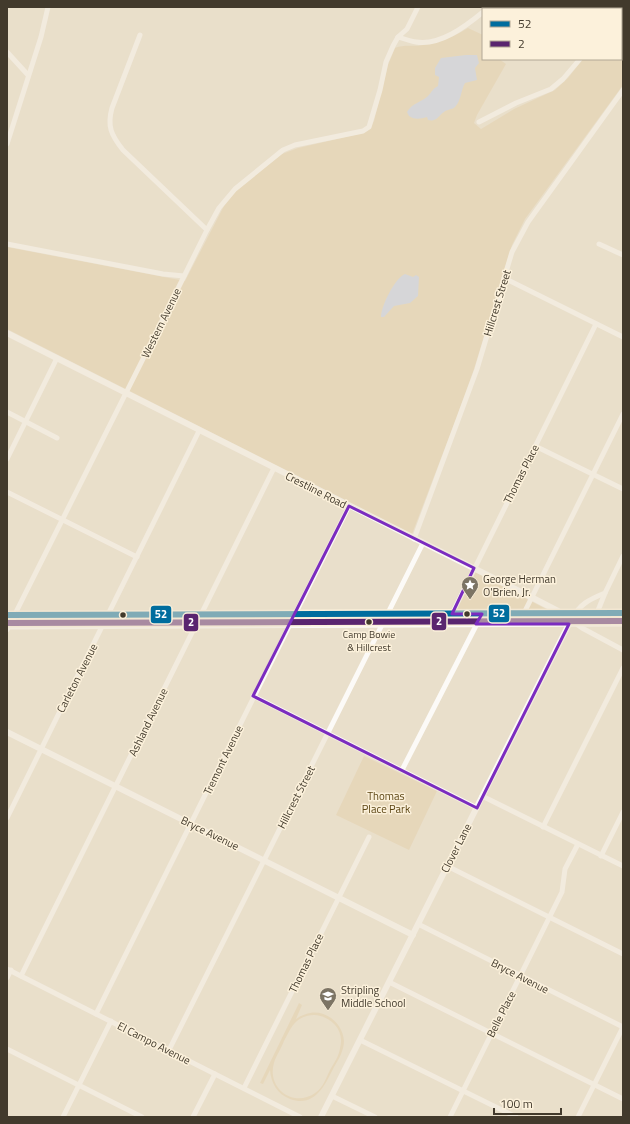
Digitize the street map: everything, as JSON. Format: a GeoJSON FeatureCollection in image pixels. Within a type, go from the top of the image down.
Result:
{"type":"FeatureCollection","features":[{"type":"Feature","properties":{"kind":"main road"},"geometry":{"type":"LineString","coordinates":[[11,615],[482,614],[524,612],[561,613],[572,620],[597,613],[623,613]]}},
{"type":"Feature","properties":{"kind":"main road"},"geometry":{"type":"LineString","coordinates":[[63,615],[64,626]]}},
{"type":"Feature","properties":{"kind":"main road"},"geometry":{"type":"LineString","coordinates":[[8,627],[476,624],[572,620],[623,623]]}},
{"type":"Feature","properties":{"kind":"street"},"geometry":{"type":"LineString","coordinates":[[7,144],[48,7]]}},
{"type":"Feature","properties":{"kind":"street","name":"Western Avenue"},"geometry":{"type":"LineString","coordinates":[[8,627],[11,615],[62,520],[219,208],[235,189],[283,150],[295,145],[366,129],[371,124],[386,62],[398,37],[407,29],[418,7]]}},
{"type":"Feature","properties":{"kind":"street"},"geometry":{"type":"LineString","coordinates":[[398,37],[417,42],[445,38],[471,22],[482,13]]}},
{"type":"Feature","properties":{"kind":"street"},"geometry":{"type":"LineString","coordinates":[[140,35],[112,108],[109,119],[110,129],[117,143],[123,150],[207,230]]}},
{"type":"Feature","properties":{"kind":"street"},"geometry":{"type":"LineString","coordinates":[[7,52],[28,75]]}},
{"type":"Feature","properties":{"kind":"street"},"geometry":{"type":"LineString","coordinates":[[479,122],[516,103],[551,89],[563,79],[579,60]]}},
{"type":"Feature","properties":{"kind":"street","name":"Hillcrest Street"},"geometry":{"type":"LineString","coordinates":[[414,539],[477,369],[512,252],[528,222],[623,90]]}},
{"type":"Feature","properties":{"kind":"street"},"geometry":{"type":"LineString","coordinates":[[7,244],[163,274],[184,276]]}},
{"type":"Feature","properties":{"kind":"street"},"geometry":{"type":"LineString","coordinates":[[599,244],[623,255]]}},
{"type":"Feature","properties":{"kind":"street"},"geometry":{"type":"LineString","coordinates":[[504,278],[623,338]]}},
{"type":"Feature","properties":{"kind":"street","name":"Thomas Place"},"geometry":{"type":"LineString","coordinates":[[447,624],[596,324]]}},
{"type":"Feature","properties":{"kind":"street","name":"Crestline Road"},"geometry":{"type":"LineString","coordinates":[[7,333],[561,613]]}},
{"type":"Feature","properties":{"kind":"street"},"geometry":{"type":"LineString","coordinates":[[7,459],[57,358]]}},
{"type":"Feature","properties":{"kind":"street"},"geometry":{"type":"LineString","coordinates":[[7,412],[56,438]]}},
{"type":"Feature","properties":{"kind":"street"},"geometry":{"type":"LineString","coordinates":[[524,612],[594,475],[623,414]]}},
{"type":"Feature","properties":{"kind":"street","name":"Carleton Avenue"},"geometry":{"type":"LineString","coordinates":[[7,818],[199,431]]}},
{"type":"Feature","properties":{"kind":"street"},"geometry":{"type":"LineString","coordinates":[[535,446],[623,489]]}},
{"type":"Feature","properties":{"kind":"street","name":"Ashland Avenue"},"geometry":{"type":"LineString","coordinates":[[21,976],[274,468]]}},
{"type":"Feature","properties":{"kind":"street"},"geometry":{"type":"LineString","coordinates":[[7,492],[137,557]]}},
{"type":"Feature","properties":{"kind":"street","name":"Tremont Avenue"},"geometry":{"type":"LineString","coordinates":[[96,1014],[253,696],[349,506]]}},
{"type":"Feature","properties":{"kind":"street","name":"Hillcrest Street"},"geometry":{"type":"LineString","coordinates":[[169,1050],[423,544]]}},
{"type":"Feature","properties":{"kind":"street"},"geometry":{"type":"LineString","coordinates":[[597,613],[623,556]]}},
{"type":"Feature","properties":{"kind":"street","name":"Clover Lane"},"geometry":{"type":"LineString","coordinates":[[322,1117],[482,796],[572,620],[585,602],[605,593]]}},
{"type":"Feature","properties":{"kind":"street"},"geometry":{"type":"LineString","coordinates":[[402,770],[482,614]]}},
{"type":"Feature","properties":{"kind":"street"},"geometry":{"type":"LineString","coordinates":[[572,620],[582,628],[623,650]]}},
{"type":"Feature","properties":{"kind":"street"},"geometry":{"type":"LineString","coordinates":[[543,826],[623,668]]}},
{"type":"Feature","properties":{"kind":"street"},"geometry":{"type":"LineString","coordinates":[[253,696],[477,808]]}},
{"type":"Feature","properties":{"kind":"street","name":"Bryce Avenue"},"geometry":{"type":"LineString","coordinates":[[7,732],[413,935]]}},
{"type":"Feature","properties":{"kind":"street"},"geometry":{"type":"LineString","coordinates":[[482,796],[623,866]]}},
{"type":"Feature","properties":{"kind":"street"},"geometry":{"type":"LineString","coordinates":[[601,856],[623,812]]}},
{"type":"Feature","properties":{"kind":"street","name":"Thomas Place"},"geometry":{"type":"LineString","coordinates":[[244,1088],[369,837]]}},
{"type":"Feature","properties":{"kind":"street","name":"Belle Place"},"geometry":{"type":"LineString","coordinates":[[450,1117],[562,892],[565,869],[578,844]]}},
{"type":"Feature","properties":{"kind":"street"},"geometry":{"type":"LineString","coordinates":[[447,866],[623,954]]}},
{"type":"Feature","properties":{"kind":"street","name":"Bryce Avenue"},"geometry":{"type":"LineString","coordinates":[[418,924],[623,1027]]}},
{"type":"Feature","properties":{"kind":"street"},"geometry":{"type":"LineString","coordinates":[[7,978],[9,970]]}},
{"type":"Feature","properties":{"kind":"street","name":"El Campo Avenue"},"geometry":{"type":"LineString","coordinates":[[9,970],[300,1117]]}},
{"type":"Feature","properties":{"kind":"street"},"geometry":{"type":"LineString","coordinates":[[389,982],[623,1099]]}},
{"type":"Feature","properties":{"kind":"street"},"geometry":{"type":"LineString","coordinates":[[63,1117],[111,1021]]}},
{"type":"Feature","properties":{"kind":"street"},"geometry":{"type":"LineString","coordinates":[[578,1117],[623,1027]]}},
{"type":"Feature","properties":{"kind":"street"},"geometry":{"type":"LineString","coordinates":[[360,1040],[516,1117]]}},
{"type":"Feature","properties":{"kind":"street"},"geometry":{"type":"LineString","coordinates":[[7,1049],[142,1117]]}},
{"type":"Feature","properties":{"kind":"street"},"geometry":{"type":"LineString","coordinates":[[193,1117],[215,1074]]}},
{"type":"Feature","properties":{"kind":"street"},"geometry":{"type":"LineString","coordinates":[[332,1096],[375,1117]]}},
{"type":"Feature","properties":{"kind":"highlighted area"},"geometry":{"type":"Polygon","coordinates":[[[349,506],[474,568],[452,614],[482,614],[476,624],[569,624],[477,808],[253,696],[349,506]]]}},
{"type":"Feature","properties":{"kind":"green space"},"geometry":{"type":"Polygon","coordinates":[[[623,19],[623,85],[525,219],[512,245],[474,369],[412,534],[7,329],[7,247],[185,281],[224,206],[236,191],[282,154],[298,148],[363,133],[370,129],[374,121],[388,65],[395,48],[435,43],[452,37],[468,28],[482,35],[482,60],[500,60],[506,64],[477,115],[474,123],[481,129],[514,109],[555,90],[568,78],[582,60],[622,60],[623,19]]]}},
{"type":"Feature","properties":{"kind":"green space"},"geometry":{"type":"Polygon","coordinates":[[[475,572],[548,610],[456,610],[475,572]]]}},
{"type":"Feature","properties":{"kind":"green space","name":"Thomas Place Park"},"geometry":{"type":"Polygon","coordinates":[[[364,756],[437,791],[409,850],[336,815],[364,756]]]}},
{"type":"Feature","properties":{"kind":"green space"},"geometry":{"type":"Polygon","coordinates":[[[299,1003],[302,1005],[296,1019],[310,1013],[322,1014],[328,1016],[341,1029],[344,1044],[338,1061],[323,1087],[313,1098],[299,1101],[285,1097],[273,1084],[270,1070],[263,1084],[260,1083],[299,1003]],[[307,1016],[297,1021],[288,1033],[275,1060],[273,1069],[274,1080],[284,1094],[295,1098],[303,1098],[311,1096],[318,1091],[324,1083],[339,1054],[341,1041],[338,1030],[331,1021],[320,1016],[307,1016]]]}},
{"type":"Feature","properties":{"kind":"water"},"geometry":{"type":"Polygon","coordinates":[[[477,55],[479,63],[475,68],[477,80],[465,83],[459,102],[455,107],[445,111],[433,120],[428,120],[427,117],[418,119],[409,116],[407,112],[409,109],[426,98],[433,89],[438,86],[439,77],[435,75],[435,68],[441,58],[477,55]]]}},
{"type":"Feature","properties":{"kind":"water"},"geometry":{"type":"Polygon","coordinates":[[[405,274],[413,277],[416,275],[419,277],[418,296],[410,303],[394,306],[384,317],[381,317],[383,306],[389,293],[397,281],[405,274]]]}},
{"type":"Feature","properties":{"kind":"transit line","name":"52"},"geometry":{"type":"LineString","coordinates":[[7,615],[623,613]]}},
{"type":"Feature","properties":{"kind":"transit line","name":"2"},"geometry":{"type":"LineString","coordinates":[[7,623],[623,621]]}},
{"type":"Feature","properties":{"kind":"place","name":"George Herman O'Brien, Jr."},"geometry":{"type":"Point","coordinates":[470,600]}},
{"type":"Feature","properties":{"kind":"place","name":"Camp Bowie & Hillcrest"},"geometry":{"type":"Point","coordinates":[369,622]}},
{"type":"Feature","properties":{"kind":"place","name":"Stripling Middle School"},"geometry":{"type":"Point","coordinates":[328,1011]}}]}
